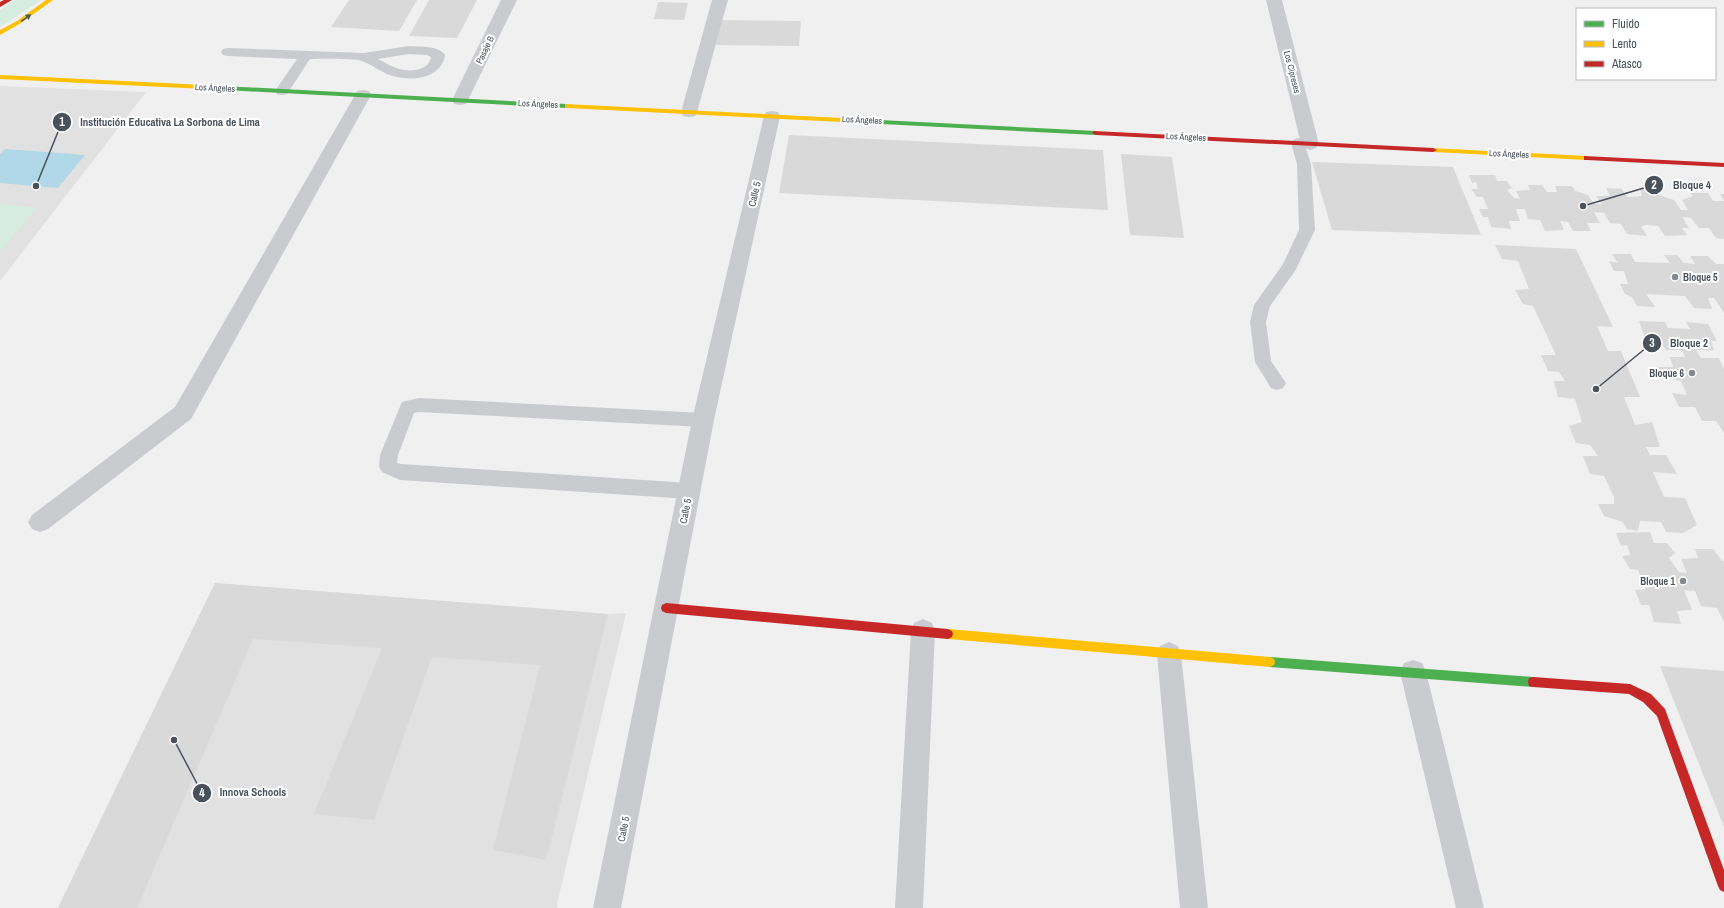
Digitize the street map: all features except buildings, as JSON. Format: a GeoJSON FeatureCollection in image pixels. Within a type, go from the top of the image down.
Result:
{"type":"FeatureCollection","features":[{"type":"Feature","properties":{"kind":"street"},"geometry":{"type":"LineString","coordinates":[[0,5],[9,0]]}},
{"type":"Feature","properties":{"kind":"street"},"geometry":{"type":"LineString","coordinates":[[0,33],[19,22],[50,0]]}},
{"type":"Feature","properties":{"kind":"street","name":"Pasaje B"},"geometry":{"type":"LineString","coordinates":[[460,100],[509,0]]}},
{"type":"Feature","properties":{"kind":"street"},"geometry":{"type":"LineString","coordinates":[[689,112],[720,0]]}},
{"type":"Feature","properties":{"kind":"street","name":"Los Cipreses"},"geometry":{"type":"LineString","coordinates":[[1274,0],[1304,144]]}},
{"type":"Feature","properties":{"kind":"street","name":"Los Ángeles"},"geometry":{"type":"LineString","coordinates":[[0,77],[1724,165]]}},
{"type":"Feature","properties":{"kind":"street"},"geometry":{"type":"LineString","coordinates":[[40,522],[183,413],[363,95]]}},
{"type":"Feature","properties":{"kind":"street","name":"Calle 5"},"geometry":{"type":"LineString","coordinates":[[607,908],[703,420],[772,116]]}},
{"type":"Feature","properties":{"kind":"street"},"geometry":{"type":"LineString","coordinates":[[666,608],[1169,654],[1630,689],[1647,698],[1661,713],[1724,886]]}},
{"type":"Feature","properties":{"kind":"street"},"geometry":{"type":"LineString","coordinates":[[909,908],[923,631]]}},
{"type":"Feature","properties":{"kind":"street"},"geometry":{"type":"LineString","coordinates":[[1169,654],[1194,908]]}},
{"type":"Feature","properties":{"kind":"street"},"geometry":{"type":"LineString","coordinates":[[1413,672],[1470,908]]}},
{"type":"Feature","properties":{"kind":"lane"},"geometry":{"type":"LineString","coordinates":[[228,52],[364,57]]}},
{"type":"Feature","properties":{"kind":"lane"},"geometry":{"type":"LineString","coordinates":[[282,91],[307,54]]}},
{"type":"Feature","properties":{"kind":"lane"},"geometry":{"type":"LineString","coordinates":[[1276,383],[1263,362],[1258,322],[1262,305],[1289,267],[1307,230],[1304,144]]}},
{"type":"Feature","properties":{"kind":"lane"},"geometry":{"type":"LineString","coordinates":[[689,491],[400,472],[388,467],[389,455],[408,407],[420,405],[703,420]]}},
{"type":"Feature","properties":{"kind":"shaded area"},"geometry":{"type":"Polygon","coordinates":[[[0,86],[146,92],[0,281],[0,86]]]}},
{"type":"Feature","properties":{"kind":"shaded area"},"geometry":{"type":"Polygon","coordinates":[[[215,583],[608,614],[626,613],[557,904],[558,908],[58,908],[215,583]]]}},
{"type":"Feature","properties":{"kind":"green space"},"geometry":{"type":"Polygon","coordinates":[[[16,0],[41,0],[0,27],[0,10],[16,0]]]}},
{"type":"Feature","properties":{"kind":"green space"},"geometry":{"type":"Polygon","coordinates":[[[0,204],[37,208],[0,251],[0,204]]]}},
{"type":"Feature","properties":{"kind":"water"},"geometry":{"type":"Polygon","coordinates":[[[5,149],[85,155],[58,188],[0,183],[0,154],[5,149]]]}},
{"type":"Feature","properties":{"kind":"traffic: fast"},"geometry":{"type":"LineString","coordinates":[[225,88],[567,106]]}},
{"type":"Feature","properties":{"kind":"traffic: fast"},"geometry":{"type":"LineString","coordinates":[[862,121],[1096,133]]}},
{"type":"Feature","properties":{"kind":"traffic: fast"},"geometry":{"type":"LineString","coordinates":[[1270,662],[1533,682]]}},
{"type":"Feature","properties":{"kind":"traffic: slow"},"geometry":{"type":"LineString","coordinates":[[0,33],[19,22],[50,0]]}},
{"type":"Feature","properties":{"kind":"traffic: slow"},"geometry":{"type":"LineString","coordinates":[[0,77],[225,88]]}},
{"type":"Feature","properties":{"kind":"traffic: slow"},"geometry":{"type":"LineString","coordinates":[[567,106],[862,121]]}},
{"type":"Feature","properties":{"kind":"traffic: slow"},"geometry":{"type":"LineString","coordinates":[[1433,150],[1587,158]]}},
{"type":"Feature","properties":{"kind":"traffic: slow"},"geometry":{"type":"LineString","coordinates":[[948,634],[1270,662]]}},
{"type":"Feature","properties":{"kind":"traffic: jam"},"geometry":{"type":"LineString","coordinates":[[0,5],[9,0]]}},
{"type":"Feature","properties":{"kind":"traffic: jam"},"geometry":{"type":"LineString","coordinates":[[1096,133],[1433,150]]}},
{"type":"Feature","properties":{"kind":"traffic: jam"},"geometry":{"type":"LineString","coordinates":[[1587,158],[1724,165]]}},
{"type":"Feature","properties":{"kind":"traffic: jam"},"geometry":{"type":"LineString","coordinates":[[666,608],[948,634]]}},
{"type":"Feature","properties":{"kind":"traffic: jam"},"geometry":{"type":"LineString","coordinates":[[1533,682],[1630,689],[1647,698],[1661,713],[1724,886]]}},
{"type":"Feature","properties":{"kind":"place","name":"Institución Educativa La Sorbona de Lima"},"geometry":{"type":"Point","coordinates":[36,186]}},
{"type":"Feature","properties":{"kind":"place","name":"Bloque 4"},"geometry":{"type":"Point","coordinates":[1583,206]}},
{"type":"Feature","properties":{"kind":"place","name":"Bloque 5"},"geometry":{"type":"Point","coordinates":[1675,277]}},
{"type":"Feature","properties":{"kind":"place","name":"Bloque 6"},"geometry":{"type":"Point","coordinates":[1692,373]}},
{"type":"Feature","properties":{"kind":"place","name":"Bloque 2"},"geometry":{"type":"Point","coordinates":[1596,389]}},
{"type":"Feature","properties":{"kind":"place","name":"Bloque 1"},"geometry":{"type":"Point","coordinates":[1683,581]}},
{"type":"Feature","properties":{"kind":"place","name":"Innova Schools"},"geometry":{"type":"Point","coordinates":[174,740]}}]}
